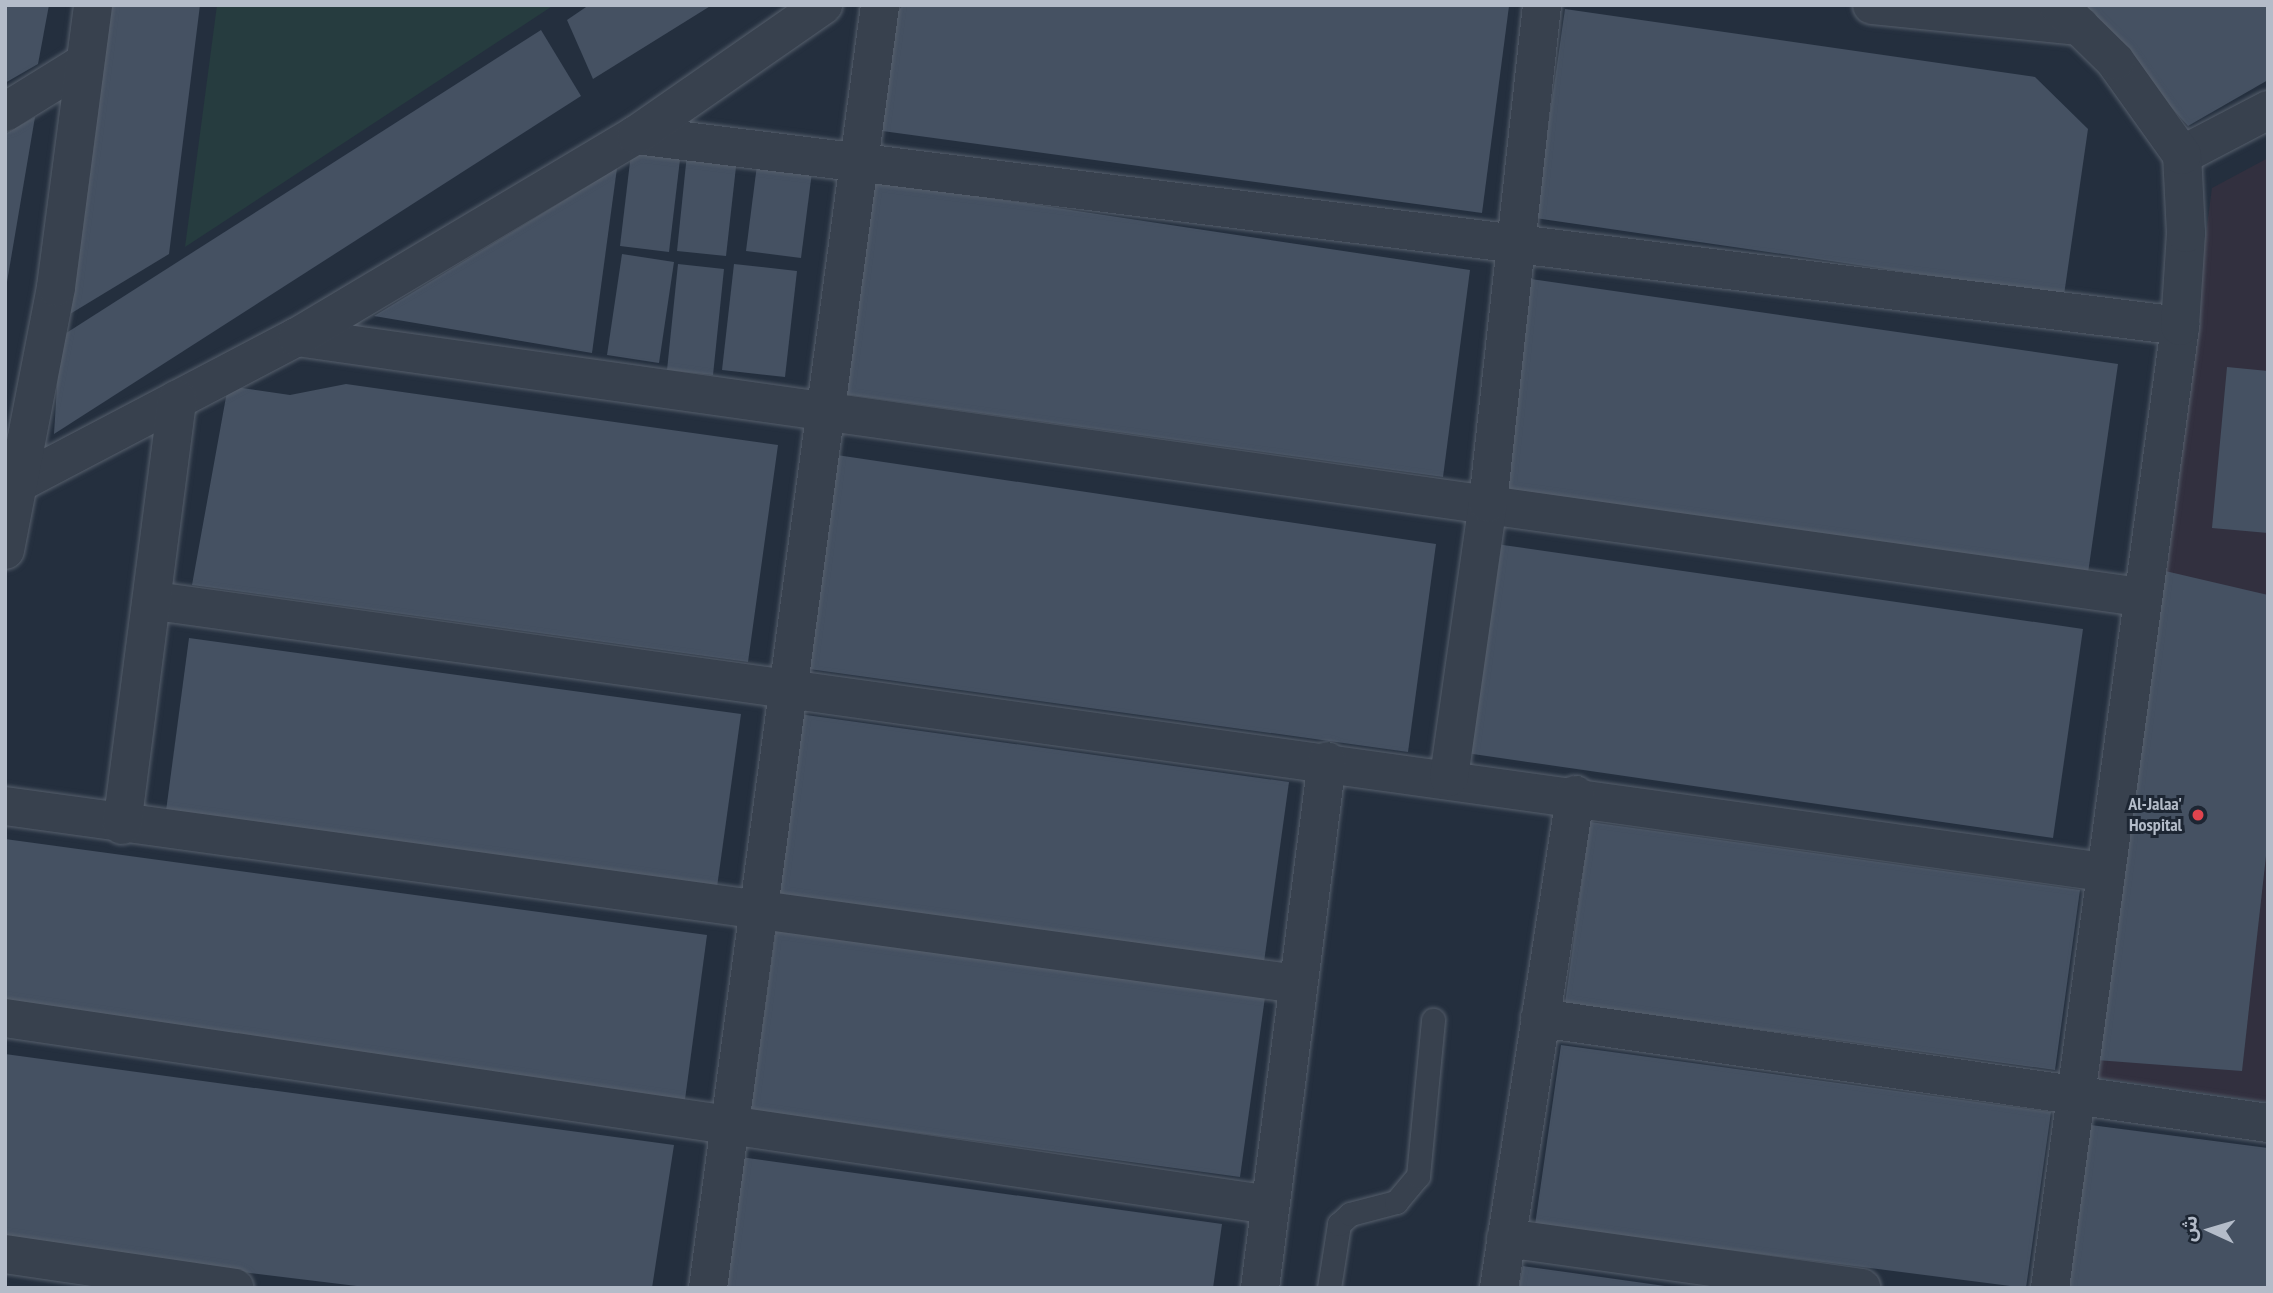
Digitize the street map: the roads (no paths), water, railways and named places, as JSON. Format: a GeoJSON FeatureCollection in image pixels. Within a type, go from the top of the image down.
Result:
{"type":"FeatureCollection","features":[{"type":"Feature","properties":{"kind":"street"},"geometry":{"type":"LineString","coordinates":[[6,544],[15,485],[56,287],[81,65],[93,5]]}},
{"type":"Feature","properties":{"kind":"street"},"geometry":{"type":"LineString","coordinates":[[15,485],[297,337],[636,135],[823,5]]}},
{"type":"Feature","properties":{"kind":"street"},"geometry":{"type":"LineString","coordinates":[[708,1288],[880,5]]}},
{"type":"Feature","properties":{"kind":"street"},"geometry":{"type":"LineString","coordinates":[[1449,777],[1488,503],[1542,5]]}},
{"type":"Feature","properties":{"kind":"street"},"geometry":{"type":"LineString","coordinates":[[1872,5],[2069,16],[2115,61],[2182,155],[2180,326],[2139,597],[2050,1288]]}},
{"type":"Feature","properties":{"kind":"street"},"geometry":{"type":"LineString","coordinates":[[5,111],[81,65]]}},
{"type":"Feature","properties":{"kind":"street"},"geometry":{"type":"LineString","coordinates":[[2182,155],[2268,110]]}},
{"type":"Feature","properties":{"kind":"street"},"geometry":{"type":"LineString","coordinates":[[636,135],[2180,326]]}},
{"type":"Feature","properties":{"kind":"street"},"geometry":{"type":"LineString","coordinates":[[297,337],[826,416],[1488,503],[2139,597]]}},
{"type":"Feature","properties":{"kind":"street"},"geometry":{"type":"LineString","coordinates":[[122,824],[155,601],[177,400]]}},
{"type":"Feature","properties":{"kind":"street"},"geometry":{"type":"LineString","coordinates":[[155,601],[789,685],[2102,872]]}},
{"type":"Feature","properties":{"kind":"street"},"geometry":{"type":"LineString","coordinates":[[1260,1288],[1328,761]]}},
{"type":"Feature","properties":{"kind":"street"},"geometry":{"type":"LineString","coordinates":[[1499,1288],[1575,795]]}},
{"type":"Feature","properties":{"kind":"street"},"geometry":{"type":"LineString","coordinates":[[5,806],[1298,984]]}},
{"type":"Feature","properties":{"kind":"street"},"geometry":{"type":"LineString","coordinates":[[5,1018],[729,1128],[1270,1205]]}},
{"type":"Feature","properties":{"kind":"street"},"geometry":{"type":"LineString","coordinates":[[1540,1018],[2268,1123]]}},
{"type":"Feature","properties":{"kind":"street"},"geometry":{"type":"LineString","coordinates":[[1506,1238],[1862,1288]]}},
{"type":"Feature","properties":{"kind":"street"},"geometry":{"type":"LineString","coordinates":[[5,1254],[235,1288]]}},
{"type":"Feature","properties":{"kind":"lane"},"geometry":{"type":"LineString","coordinates":[[1329,1288],[1339,1224],[1350,1214],[1396,1202],[1418,1177],[1433,1020]]}},
{"type":"Feature","properties":{"kind":"place","name":"Al-Jalaa' Hospital"},"geometry":{"type":"Point","coordinates":[2198,815]}}]}
